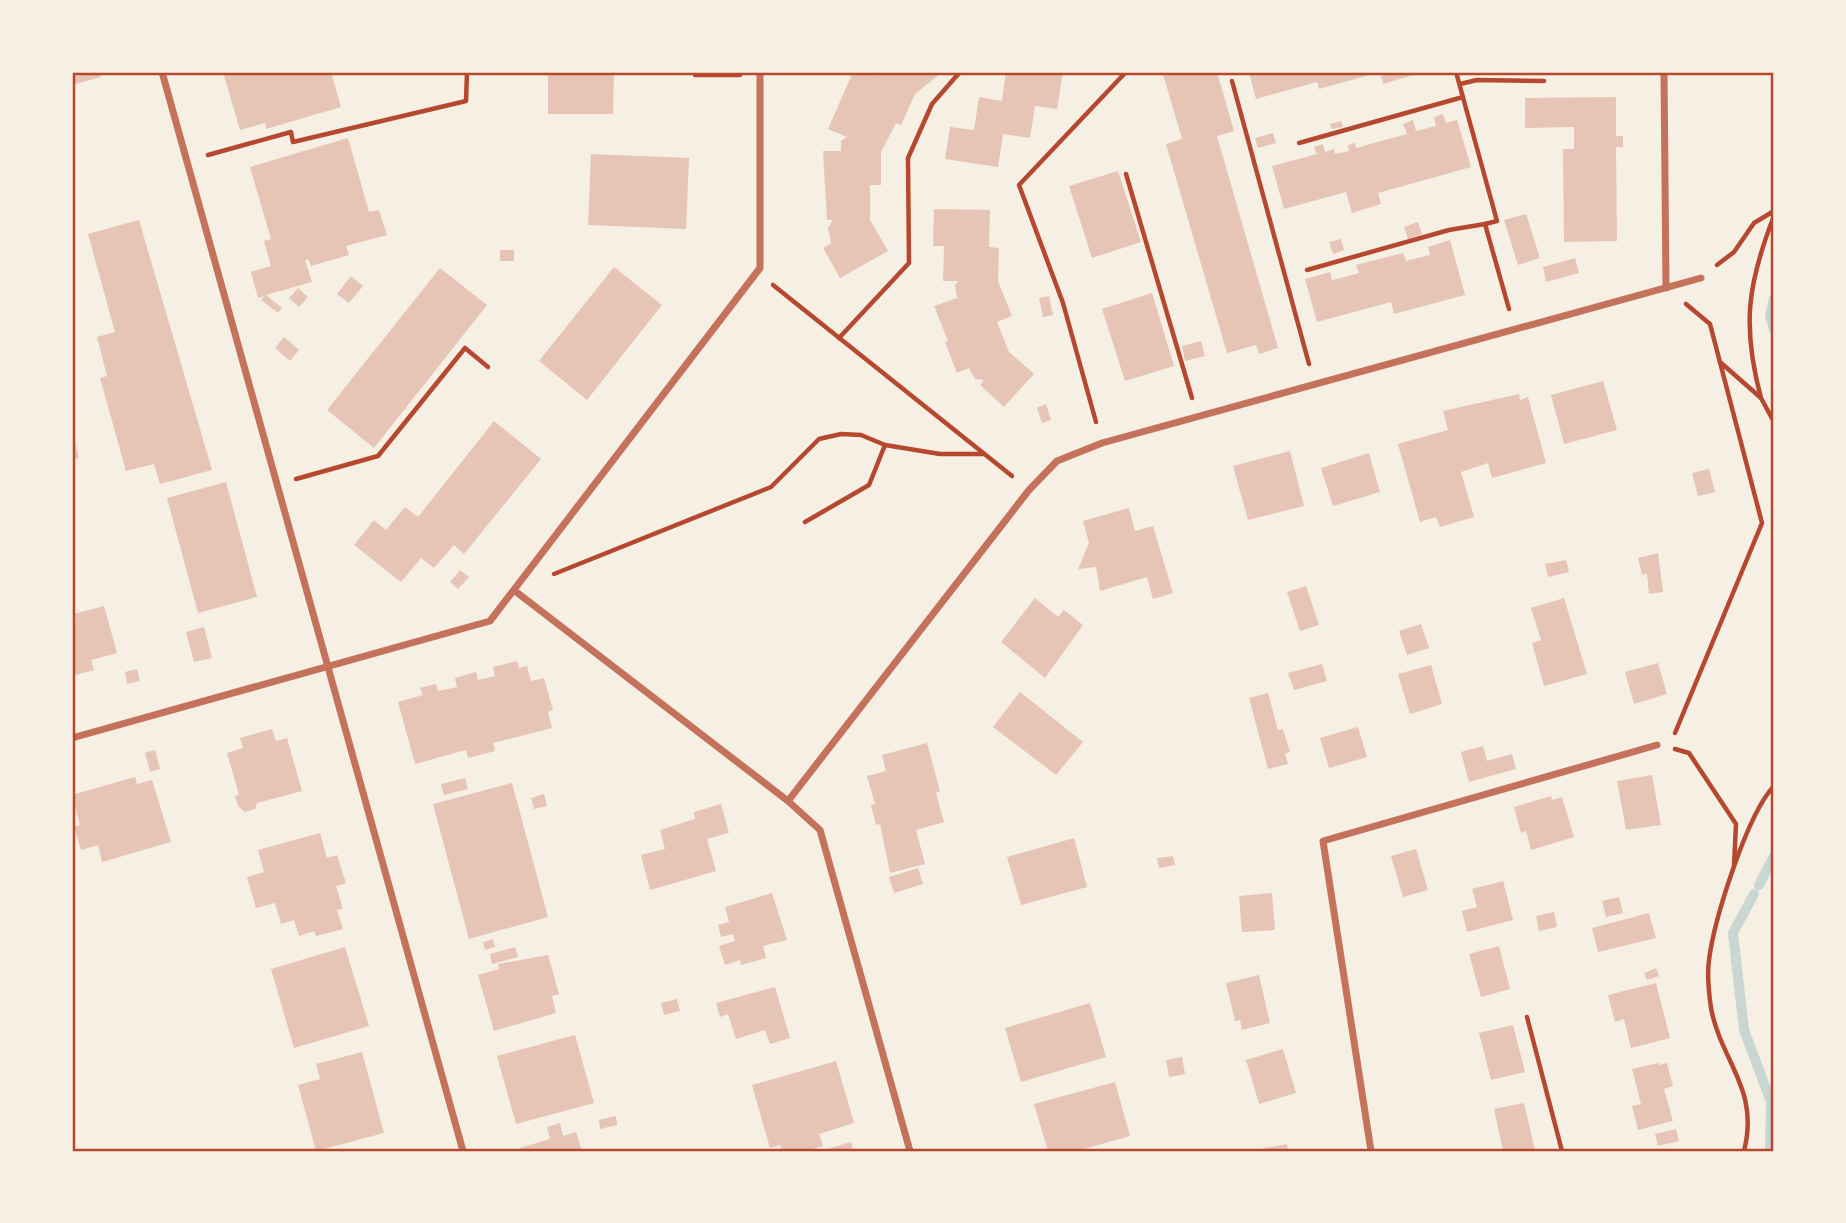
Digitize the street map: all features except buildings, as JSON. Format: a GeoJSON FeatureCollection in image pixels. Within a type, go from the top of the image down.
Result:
{"type":"FeatureCollection","features":[{"type":"Feature","properties":{"kind":"street"},"geometry":{"type":"LineString","coordinates":[[162,72],[463,1151]]}},
{"type":"Feature","properties":{"kind":"street"},"geometry":{"type":"LineString","coordinates":[[1664,72],[1666,288]]}},
{"type":"Feature","properties":{"kind":"street"},"geometry":{"type":"LineString","coordinates":[[72,737],[329,668],[490,621],[760,268],[760,74]]}},
{"type":"Feature","properties":{"kind":"street"},"geometry":{"type":"LineString","coordinates":[[788,801],[1029,490],[1057,461],[1102,443],[1702,278]]}},
{"type":"Feature","properties":{"kind":"street"},"geometry":{"type":"LineString","coordinates":[[515,591],[788,801],[820,830],[910,1151]]}},
{"type":"Feature","properties":{"kind":"street"},"geometry":{"type":"LineString","coordinates":[[1371,1151],[1323,841],[1657,745]]}},
{"type":"Feature","properties":{"kind":"path"},"geometry":{"type":"LineString","coordinates":[[187,161],[290,132],[293,142],[466,101],[467,72]]}},
{"type":"Feature","properties":{"kind":"path"},"geometry":{"type":"LineString","coordinates":[[695,72],[695,75],[760,74]]}},
{"type":"Feature","properties":{"kind":"path"},"geometry":{"type":"LineString","coordinates":[[839,338],[909,263],[908,158],[932,104],[960,72]]}},
{"type":"Feature","properties":{"kind":"path"},"geometry":{"type":"LineString","coordinates":[[1102,443],[1063,303],[1019,185],[1126,72]]}},
{"type":"Feature","properties":{"kind":"path"},"geometry":{"type":"LineString","coordinates":[[1307,270],[1449,230],[1497,221],[1456,72]]}},
{"type":"Feature","properties":{"kind":"path"},"geometry":{"type":"LineString","coordinates":[[1460,84],[1477,79],[1544,81]]}},
{"type":"Feature","properties":{"kind":"path"},"geometry":{"type":"LineString","coordinates":[[1232,81],[1315,385]]}},
{"type":"Feature","properties":{"kind":"path"},"geometry":{"type":"LineString","coordinates":[[1299,143],[1463,97]]}},
{"type":"Feature","properties":{"kind":"path"},"geometry":{"type":"LineString","coordinates":[[1126,174],[1198,417]]}},
{"type":"Feature","properties":{"kind":"path"},"geometry":{"type":"LineString","coordinates":[[1702,278],[1734,252],[1754,223],[1774,214]]}},
{"type":"Feature","properties":{"kind":"path"},"geometry":{"type":"LineString","coordinates":[[1774,214],[1758,256],[1749,304],[1749,353],[1761,398],[1774,422]]}},
{"type":"Feature","properties":{"kind":"path"},"geometry":{"type":"LineString","coordinates":[[1485,224],[1515,330]]}},
{"type":"Feature","properties":{"kind":"path"},"geometry":{"type":"LineString","coordinates":[[760,268],[774,286],[1029,490]]}},
{"type":"Feature","properties":{"kind":"path"},"geometry":{"type":"LineString","coordinates":[[1657,745],[1674,735],[1762,523],[1710,324],[1666,288]]}},
{"type":"Feature","properties":{"kind":"path"},"geometry":{"type":"LineString","coordinates":[[277,485],[378,456],[466,348],[488,367]]}},
{"type":"Feature","properties":{"kind":"path"},"geometry":{"type":"LineString","coordinates":[[1720,362],[1761,398]]}},
{"type":"Feature","properties":{"kind":"path"},"geometry":{"type":"LineString","coordinates":[[515,591],[771,487],[819,439],[841,434],[860,435],[885,445],[940,454],[984,454]]}},
{"type":"Feature","properties":{"kind":"path"},"geometry":{"type":"LineString","coordinates":[[805,522],[869,485],[885,445]]}},
{"type":"Feature","properties":{"kind":"path"},"geometry":{"type":"LineString","coordinates":[[1657,745],[1689,752],[1736,824],[1734,872]]}},
{"type":"Feature","properties":{"kind":"path"},"geometry":{"type":"LineString","coordinates":[[1744,1151],[1748,1135],[1745,1093],[1712,1009],[1708,962],[1717,919],[1734,872],[1764,796],[1774,786]]}},
{"type":"Feature","properties":{"kind":"path"},"geometry":{"type":"LineString","coordinates":[[1527,1017],[1562,1151]]}},
{"type":"Feature","properties":{"kind":"waterway"},"geometry":{"type":"LineString","coordinates":[[1774,299],[1770,315],[1774,330]]}},
{"type":"Feature","properties":{"kind":"waterway"},"geometry":{"type":"LineString","coordinates":[[1759,885],[1774,856]]}},
{"type":"Feature","properties":{"kind":"waterway"},"geometry":{"type":"LineString","coordinates":[[1754,894],[1733,933],[1744,1030],[1771,1102],[1770,1151]]}}]}
